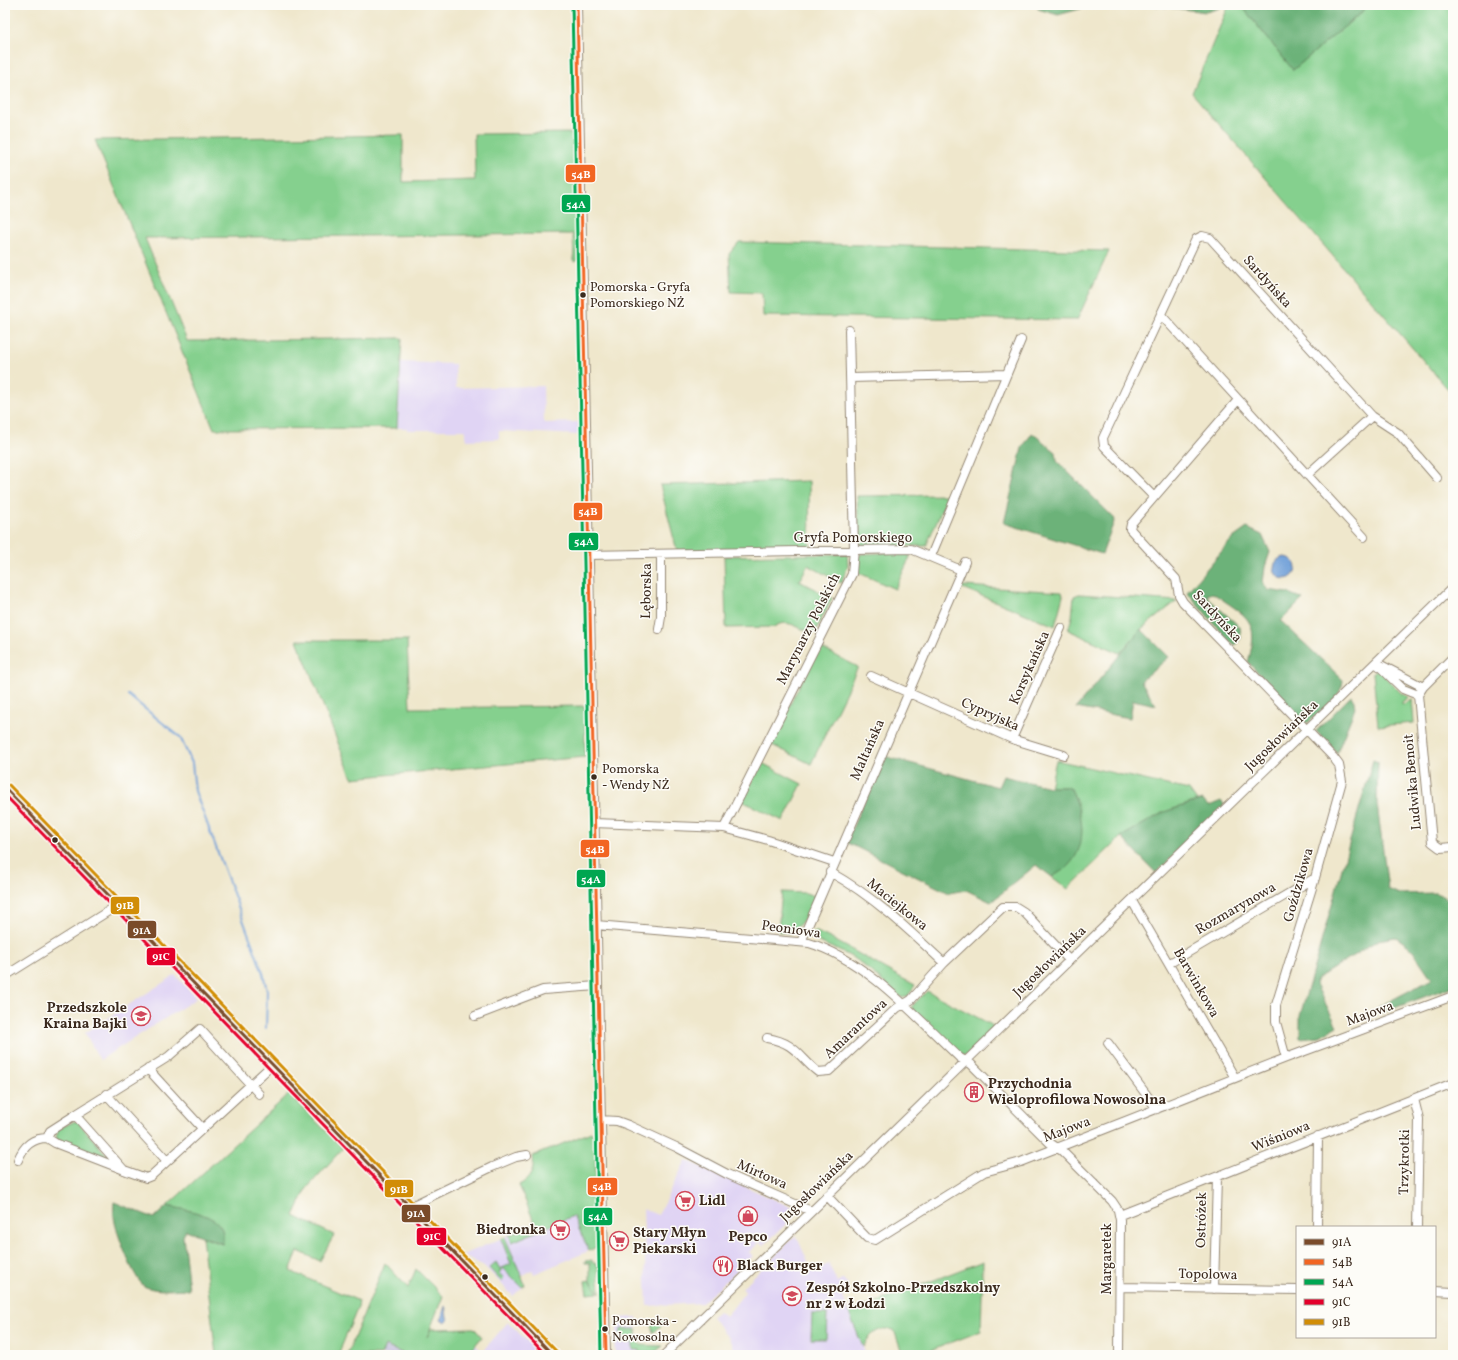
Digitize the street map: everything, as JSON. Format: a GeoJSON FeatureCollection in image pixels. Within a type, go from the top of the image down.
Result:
{"type":"FeatureCollection","features":[{"type":"Feature","properties":{"kind":"street"},"geometry":{"type":"LineString","coordinates":[[577,5],[606,1355]]}},
{"type":"Feature","properties":{"kind":"street","name":"Sardyńska"},"geometry":{"type":"LineString","coordinates":[[1154,497],[1104,446],[1103,438],[1162,316],[1196,239],[1202,236],[1210,238],[1372,416],[1398,433],[1437,478]]}},
{"type":"Feature","properties":{"kind":"street"},"geometry":{"type":"LineString","coordinates":[[1162,316],[1364,537]]}},
{"type":"Feature","properties":{"kind":"street","name":"Marynarzy Polskich"},"geometry":{"type":"LineString","coordinates":[[724,828],[808,657],[852,574],[854,550],[849,330]]}},
{"type":"Feature","properties":{"kind":"street","name":"Gryfa Pomorskiego"},"geometry":{"type":"LineString","coordinates":[[588,555],[911,549],[931,556],[1021,340]]}},
{"type":"Feature","properties":{"kind":"street"},"geometry":{"type":"LineString","coordinates":[[851,378],[1006,374]]}},
{"type":"Feature","properties":{"kind":"street","name":"Sardyńska"},"geometry":{"type":"LineString","coordinates":[[1238,400],[1131,524],[1131,532],[1176,579],[1179,595],[1183,602],[1307,730]]}},
{"type":"Feature","properties":{"kind":"street"},"geometry":{"type":"LineString","coordinates":[[1307,475],[1372,416]]}},
{"type":"Feature","properties":{"kind":"street","name":"Lęborska"},"geometry":{"type":"LineString","coordinates":[[659,629],[661,617],[661,554]]}},
{"type":"Feature","properties":{"kind":"street"},"geometry":{"type":"LineString","coordinates":[[931,556],[961,570]]}},
{"type":"Feature","properties":{"kind":"street","name":"Maltańska"},"geometry":{"type":"LineString","coordinates":[[801,942],[834,862],[965,562]]}},
{"type":"Feature","properties":{"kind":"street","name":"Jugosłowiańska"},"geometry":{"type":"LineString","coordinates":[[664,1355],[1453,587]]}},
{"type":"Feature","properties":{"kind":"street","name":"Korsykańska"},"geometry":{"type":"LineString","coordinates":[[1012,739],[1061,628]]}},
{"type":"Feature","properties":{"kind":"street"},"geometry":{"type":"LineString","coordinates":[[1376,663],[1403,690],[1418,695],[1423,687],[1453,657]]}},
{"type":"Feature","properties":{"kind":"street"},"geometry":{"type":"LineString","coordinates":[[1376,663],[1423,687]]}},
{"type":"Feature","properties":{"kind":"street","name":"Cypryjska"},"geometry":{"type":"LineString","coordinates":[[871,676],[1012,739],[1064,755]]}},
{"type":"Feature","properties":{"kind":"street","name":"Ludwika Benoit"},"geometry":{"type":"LineString","coordinates":[[1418,695],[1432,842],[1440,848],[1453,847]]}},
{"type":"Feature","properties":{"kind":"street","name":"Goździkowa"},"geometry":{"type":"LineString","coordinates":[[1286,1058],[1276,1022],[1276,1005],[1315,878],[1342,778],[1337,762],[1307,730]]}},
{"type":"Feature","properties":{"kind":"street"},"geometry":{"type":"LineString","coordinates":[[5,788],[552,1355]]}},
{"type":"Feature","properties":{"kind":"street"},"geometry":{"type":"LineString","coordinates":[[594,823],[724,828],[768,840],[834,862]]}},
{"type":"Feature","properties":{"kind":"street","name":"Maciejkowa"},"geometry":{"type":"LineString","coordinates":[[830,872],[864,893],[892,914],[944,963]]}},
{"type":"Feature","properties":{"kind":"street","name":"Rozmarynowa"},"geometry":{"type":"LineString","coordinates":[[1170,963],[1315,878]]}},
{"type":"Feature","properties":{"kind":"street","name":"Barwinkowa"},"geometry":{"type":"LineString","coordinates":[[1132,901],[1170,963],[1235,1078]]}},
{"type":"Feature","properties":{"kind":"street"},"geometry":{"type":"LineString","coordinates":[[5,976],[118,905]]}},
{"type":"Feature","properties":{"kind":"street"},"geometry":{"type":"LineString","coordinates":[[903,1004],[911,1000],[944,963],[1003,907],[1010,906],[1024,912],[1069,960]]}},
{"type":"Feature","properties":{"kind":"street","name":"Peoniowa"},"geometry":{"type":"LineString","coordinates":[[596,925],[801,942],[825,948],[846,958],[862,970],[903,1004],[960,1058],[966,1061]]}},
{"type":"Feature","properties":{"kind":"street"},"geometry":{"type":"LineString","coordinates":[[475,1016],[543,990],[597,986]]}},
{"type":"Feature","properties":{"kind":"street","name":"Majowa"},"geometry":{"type":"LineString","coordinates":[[827,1196],[867,1238],[875,1240],[984,1172],[1013,1165],[1286,1058],[1453,996]]}},
{"type":"Feature","properties":{"kind":"street","name":"Amarantowa"},"geometry":{"type":"LineString","coordinates":[[767,1038],[776,1039],[790,1045],[818,1072],[826,1073],[903,1004]]}},
{"type":"Feature","properties":{"kind":"street"},"geometry":{"type":"LineString","coordinates":[[47,1138],[50,1131],[106,1094],[173,1053],[200,1029],[259,1094]]}},
{"type":"Feature","properties":{"kind":"street"},"geometry":{"type":"LineString","coordinates":[[1108,1042],[1157,1109]]}},
{"type":"Feature","properties":{"kind":"street","name":"Margaretek"},"geometry":{"type":"LineString","coordinates":[[966,1061],[971,1064],[1050,1143],[1112,1201],[1120,1216],[1119,1355]]}},
{"type":"Feature","properties":{"kind":"street"},"geometry":{"type":"LineString","coordinates":[[18,1160],[23,1148],[40,1138],[47,1138],[55,1143],[146,1178],[152,1176],[202,1128],[272,1065]]}},
{"type":"Feature","properties":{"kind":"street"},"geometry":{"type":"LineString","coordinates":[[148,1069],[202,1128]]}},
{"type":"Feature","properties":{"kind":"street","name":"Wiśniowa"},"geometry":{"type":"LineString","coordinates":[[1120,1216],[1453,1083]]}},
{"type":"Feature","properties":{"kind":"street"},"geometry":{"type":"LineString","coordinates":[[106,1094],[167,1161]]}},
{"type":"Feature","properties":{"kind":"street","name":"Trzykrotki"},"geometry":{"type":"LineString","coordinates":[[1414,1099],[1419,1119],[1417,1226]]}},
{"type":"Feature","properties":{"kind":"street"},"geometry":{"type":"LineString","coordinates":[[75,1114],[124,1170]]}},
{"type":"Feature","properties":{"kind":"street","name":"Mirtowa"},"geometry":{"type":"LineString","coordinates":[[600,1120],[623,1123],[676,1146],[703,1162],[811,1211]]}},
{"type":"Feature","properties":{"kind":"street"},"geometry":{"type":"LineString","coordinates":[[1317,1226],[1318,1136]]}},
{"type":"Feature","properties":{"kind":"street"},"geometry":{"type":"LineString","coordinates":[[409,1207],[492,1167],[516,1157],[527,1155]]}},
{"type":"Feature","properties":{"kind":"street","name":"Ostróżek"},"geometry":{"type":"LineString","coordinates":[[1214,1288],[1217,1177]]}},
{"type":"Feature","properties":{"kind":"street","name":"Topolowa"},"geometry":{"type":"LineString","coordinates":[[1120,1287],[1296,1290]]}},
{"type":"Feature","properties":{"kind":"street"},"geometry":{"type":"LineString","coordinates":[[1436,1291],[1453,1292]]}},
{"type":"Feature","properties":{"kind":"shaded area"},"geometry":{"type":"Polygon","coordinates":[[[401,362],[455,364],[456,388],[543,386],[544,423],[579,422],[579,435],[499,431],[499,439],[467,440],[465,430],[407,430],[407,428],[397,428],[401,362]]]}},
{"type":"Feature","properties":{"kind":"shaded area","name":"Przedszkole Kraina Bajki"},"geometry":{"type":"Polygon","coordinates":[[[175,975],[197,998],[100,1060],[85,1033],[175,975]]]}},
{"type":"Feature","properties":{"kind":"shaded area"},"geometry":{"type":"Polygon","coordinates":[[[686,1160],[800,1211],[764,1245],[760,1242],[749,1252],[753,1256],[702,1303],[647,1306],[643,1209],[658,1215],[686,1160]]]}},
{"type":"Feature","properties":{"kind":"shaded area"},"geometry":{"type":"Polygon","coordinates":[[[573,1216],[589,1251],[534,1274],[532,1270],[522,1276],[525,1285],[513,1296],[484,1266],[463,1255],[509,1235],[512,1242],[573,1216]]]}},
{"type":"Feature","properties":{"kind":"shaded area","name":"Zespół Szkolno-Przedszkolny nr 2 w Łodzi"},"geometry":{"type":"Polygon","coordinates":[[[796,1235],[812,1271],[829,1264],[837,1283],[843,1279],[848,1284],[841,1292],[866,1355],[733,1355],[736,1354],[731,1341],[712,1317],[718,1311],[726,1316],[745,1292],[742,1288],[796,1235]]]}},
{"type":"Feature","properties":{"kind":"shaded area"},"geometry":{"type":"Polygon","coordinates":[[[637,1317],[637,1342],[643,1355],[615,1355],[614,1335],[617,1335],[617,1318],[637,1317]]]}},
{"type":"Feature","properties":{"kind":"shaded area"},"geometry":{"type":"Polygon","coordinates":[[[508,1322],[541,1355],[472,1355],[472,1347],[475,1344],[482,1352],[508,1322]]]}},
{"type":"Feature","properties":{"kind":"shaded area"},"geometry":{"type":"Polygon","coordinates":[[[385,1346],[407,1355],[381,1355],[385,1346]]]}},
{"type":"Feature","properties":{"kind":"green space"},"geometry":{"type":"Polygon","coordinates":[[[1037,5],[1094,5],[1058,15],[1038,9],[1037,5]]]}},
{"type":"Feature","properties":{"kind":"green space"},"geometry":{"type":"Polygon","coordinates":[[[1150,5],[1221,5],[1220,8],[1206,12],[1150,5]]]}},
{"type":"Feature","properties":{"kind":"green space"},"geometry":{"type":"Polygon","coordinates":[[[1229,5],[1241,5],[1293,70],[1362,12],[1365,5],[1453,5],[1453,395],[1192,93],[1229,5]]]}},
{"type":"Feature","properties":{"kind":"green space"},"geometry":{"type":"Polygon","coordinates":[[[1241,5],[1365,5],[1362,12],[1293,70],[1241,5]]]}},
{"type":"Feature","properties":{"kind":"green space"},"geometry":{"type":"Polygon","coordinates":[[[575,133],[578,260],[574,262],[573,234],[145,238],[187,341],[402,338],[397,428],[214,429],[95,140],[403,135],[403,182],[475,180],[474,134],[575,133]]]}},
{"type":"Feature","properties":{"kind":"green space"},"geometry":{"type":"Polygon","coordinates":[[[739,242],[1109,251],[1077,320],[763,316],[762,293],[731,292],[729,254],[739,242]]]}},
{"type":"Feature","properties":{"kind":"green space"},"geometry":{"type":"Polygon","coordinates":[[[1032,433],[1056,452],[1057,461],[1115,519],[1102,554],[1004,523],[1022,448],[1032,433]]]}},
{"type":"Feature","properties":{"kind":"green space"},"geometry":{"type":"Polygon","coordinates":[[[809,481],[810,547],[677,551],[660,485],[809,481]]]}},
{"type":"Feature","properties":{"kind":"green space"},"geometry":{"type":"Polygon","coordinates":[[[948,495],[926,546],[862,546],[859,541],[857,496],[948,495]]]}},
{"type":"Feature","properties":{"kind":"green space"},"geometry":{"type":"Polygon","coordinates":[[[1247,528],[1262,535],[1270,552],[1265,567],[1263,583],[1268,590],[1288,593],[1303,599],[1281,621],[1343,680],[1342,686],[1335,698],[1309,722],[1304,723],[1248,662],[1253,636],[1248,620],[1213,593],[1207,595],[1211,601],[1240,627],[1241,638],[1235,645],[1228,640],[1187,592],[1233,538],[1247,528]]]}},
{"type":"Feature","properties":{"kind":"green space"},"geometry":{"type":"Polygon","coordinates":[[[904,552],[909,554],[910,557],[895,589],[857,572],[858,556],[861,554],[904,552]]]}},
{"type":"Feature","properties":{"kind":"green space"},"geometry":{"type":"Polygon","coordinates":[[[847,554],[848,566],[841,583],[808,565],[799,581],[832,598],[815,632],[810,632],[785,623],[774,627],[726,628],[724,556],[847,554]]]}},
{"type":"Feature","properties":{"kind":"green space"},"geometry":{"type":"Polygon","coordinates":[[[960,587],[1062,592],[1063,596],[1055,626],[960,587]]]}},
{"type":"Feature","properties":{"kind":"green space"},"geometry":{"type":"Polygon","coordinates":[[[1079,594],[1177,601],[1141,629],[1120,653],[1068,630],[1072,617],[1074,596],[1079,594]]]}},
{"type":"Feature","properties":{"kind":"green space"},"geometry":{"type":"Polygon","coordinates":[[[1141,629],[1169,657],[1141,681],[1156,705],[1133,700],[1130,718],[1076,708],[1141,629]]]}},
{"type":"Feature","properties":{"kind":"green space"},"geometry":{"type":"Polygon","coordinates":[[[297,640],[407,640],[410,708],[585,706],[585,757],[352,778],[297,640]]]}},
{"type":"Feature","properties":{"kind":"green space"},"geometry":{"type":"Polygon","coordinates":[[[819,647],[858,667],[811,764],[770,744],[819,647]]]}},
{"type":"Feature","properties":{"kind":"green space"},"geometry":{"type":"Polygon","coordinates":[[[1377,669],[1401,693],[1409,697],[1402,702],[1402,705],[1412,699],[1414,723],[1378,726],[1373,673],[1377,669]]]}},
{"type":"Feature","properties":{"kind":"green space"},"geometry":{"type":"Polygon","coordinates":[[[1351,696],[1354,701],[1355,708],[1337,753],[1316,731],[1351,696]]]}},
{"type":"Feature","properties":{"kind":"green space"},"geometry":{"type":"Polygon","coordinates":[[[884,756],[998,787],[1003,776],[1050,787],[1070,787],[1078,806],[1082,827],[1079,848],[1075,857],[1066,867],[1052,877],[1036,865],[991,902],[966,890],[949,893],[846,842],[884,756]]]}},
{"type":"Feature","properties":{"kind":"green space"},"geometry":{"type":"Polygon","coordinates":[[[1056,760],[1189,790],[1197,801],[1164,812],[1121,837],[1068,889],[1052,877],[1068,866],[1077,802],[1070,787],[1050,787],[1056,760]]]}},
{"type":"Feature","properties":{"kind":"green space"},"geometry":{"type":"Polygon","coordinates":[[[1373,760],[1378,762],[1377,804],[1388,889],[1399,894],[1435,893],[1453,903],[1453,986],[1381,1013],[1378,1007],[1432,979],[1410,947],[1396,937],[1378,940],[1318,978],[1315,983],[1337,1026],[1320,1036],[1300,1038],[1300,1016],[1373,760]]]}},
{"type":"Feature","properties":{"kind":"green space"},"geometry":{"type":"Polygon","coordinates":[[[762,763],[802,784],[783,821],[742,801],[762,763]]]}},
{"type":"Feature","properties":{"kind":"green space"},"geometry":{"type":"Polygon","coordinates":[[[1202,800],[1209,806],[1221,801],[1224,804],[1224,807],[1156,873],[1121,837],[1164,812],[1202,800]]]}},
{"type":"Feature","properties":{"kind":"green space"},"geometry":{"type":"Polygon","coordinates":[[[782,892],[806,893],[814,896],[816,892],[807,914],[791,933],[779,932],[778,930],[782,892]]]}},
{"type":"Feature","properties":{"kind":"green space"},"geometry":{"type":"Polygon","coordinates":[[[815,931],[840,943],[915,985],[908,996],[902,998],[857,960],[810,938],[810,935],[815,931]]]}},
{"type":"Feature","properties":{"kind":"green space"},"geometry":{"type":"Polygon","coordinates":[[[927,991],[994,1027],[969,1054],[964,1056],[960,1054],[912,1009],[912,1006],[927,991]]]}},
{"type":"Feature","properties":{"kind":"green space"},"geometry":{"type":"Polygon","coordinates":[[[289,1094],[343,1148],[307,1188],[294,1216],[334,1235],[320,1261],[298,1251],[290,1271],[359,1301],[358,1307],[338,1355],[216,1355],[202,1237],[222,1244],[222,1234],[218,1226],[212,1220],[195,1212],[167,1206],[289,1094]]]}},
{"type":"Feature","properties":{"kind":"green space"},"geometry":{"type":"Polygon","coordinates":[[[75,1121],[78,1122],[110,1159],[109,1160],[56,1139],[58,1129],[75,1121]]]}},
{"type":"Feature","properties":{"kind":"green space"},"geometry":{"type":"Polygon","coordinates":[[[591,1132],[595,1138],[598,1246],[589,1251],[573,1216],[512,1242],[509,1235],[535,1224],[519,1185],[527,1180],[533,1169],[533,1156],[591,1132]]]}},
{"type":"Feature","properties":{"kind":"green space"},"geometry":{"type":"Polygon","coordinates":[[[114,1202],[154,1218],[167,1206],[188,1210],[203,1215],[210,1218],[220,1226],[223,1232],[223,1244],[186,1230],[183,1236],[189,1289],[151,1289],[142,1284],[129,1262],[114,1220],[114,1202]]]}},
{"type":"Feature","properties":{"kind":"green space"},"geometry":{"type":"Polygon","coordinates":[[[505,1237],[524,1282],[525,1285],[522,1287],[503,1268],[499,1273],[504,1278],[501,1281],[489,1268],[496,1262],[500,1269],[511,1264],[501,1239],[505,1237]]]}},
{"type":"Feature","properties":{"kind":"green space"},"geometry":{"type":"Polygon","coordinates":[[[592,1260],[592,1262],[598,1265],[600,1293],[590,1280],[590,1263],[585,1263],[585,1261],[592,1260]]]}},
{"type":"Feature","properties":{"kind":"green space"},"geometry":{"type":"Polygon","coordinates":[[[983,1261],[981,1331],[919,1355],[903,1355],[894,1330],[888,1329],[879,1330],[876,1332],[869,1338],[863,1347],[849,1313],[983,1261]]]}},
{"type":"Feature","properties":{"kind":"green space"},"geometry":{"type":"Polygon","coordinates":[[[385,1263],[408,1288],[416,1269],[443,1296],[427,1337],[431,1329],[474,1328],[482,1337],[472,1349],[459,1349],[459,1352],[447,1352],[447,1355],[407,1355],[385,1346],[381,1355],[347,1355],[385,1263]]]}},
{"type":"Feature","properties":{"kind":"green space"},"geometry":{"type":"Polygon","coordinates":[[[590,1280],[598,1293],[587,1294],[585,1281],[590,1280]]]}},
{"type":"Feature","properties":{"kind":"green space"},"geometry":{"type":"Polygon","coordinates":[[[812,1314],[827,1314],[826,1339],[811,1339],[812,1314]]]}},
{"type":"Feature","properties":{"kind":"green space"},"geometry":{"type":"Polygon","coordinates":[[[665,1320],[665,1322],[653,1333],[651,1322],[665,1320]]]}},
{"type":"Feature","properties":{"kind":"green space"},"geometry":{"type":"Polygon","coordinates":[[[621,1329],[637,1329],[637,1341],[641,1345],[663,1346],[651,1355],[639,1355],[639,1350],[633,1350],[633,1342],[620,1342],[621,1329]]]}},
{"type":"Feature","properties":{"kind":"water"},"geometry":{"type":"Polygon","coordinates":[[[1285,557],[1293,560],[1296,568],[1293,576],[1285,579],[1277,576],[1274,568],[1277,560],[1285,557]]]}},
{"type":"Feature","properties":{"kind":"water"},"geometry":{"type":"Polygon","coordinates":[[[445,1306],[447,1308],[446,1313],[448,1320],[445,1322],[441,1319],[445,1306]]]}},
{"type":"Feature","properties":{"kind":"waterway"},"geometry":{"type":"LineString","coordinates":[[128,695],[180,737],[192,763],[195,791],[263,973],[267,991],[266,1028]]}},
{"type":"Feature","properties":{"kind":"transit line","name":"54A"},"geometry":{"type":"LineString","coordinates":[[572,5],[601,1355]]}},
{"type":"Feature","properties":{"kind":"transit line","name":"54B"},"geometry":{"type":"LineString","coordinates":[[577,5],[606,1355]]}},
{"type":"Feature","properties":{"kind":"transit line","name":"91B"},"geometry":{"type":"LineString","coordinates":[[9,785],[557,1352]]}},
{"type":"Feature","properties":{"kind":"transit line","name":"91A"},"geometry":{"type":"LineString","coordinates":[[5,788],[553,1355]]}},
{"type":"Feature","properties":{"kind":"transit line","name":"91C"},"geometry":{"type":"LineString","coordinates":[[5,795],[546,1355]]}},
{"type":"Feature","properties":{"kind":"place","name":"Pomorska - Gryfa Pomorskiego NŻ"},"geometry":{"type":"Point","coordinates":[583,295]}},
{"type":"Feature","properties":{"kind":"place","name":"Pomorska - Wendy NŻ"},"geometry":{"type":"Point","coordinates":[594,777]}},
{"type":"Feature","properties":{"kind":"place","name":"Przedszkole Kraina Bajki"},"geometry":{"type":"Point","coordinates":[141,1016]}},
{"type":"Feature","properties":{"kind":"place","name":"Przychodnia Wieloprofilowa Nowosolna"},"geometry":{"type":"Point","coordinates":[974,1092]}},
{"type":"Feature","properties":{"kind":"place","name":"Lidl"},"geometry":{"type":"Point","coordinates":[685,1201]}},
{"type":"Feature","properties":{"kind":"place","name":"Pepco"},"geometry":{"type":"Point","coordinates":[748,1216]}},
{"type":"Feature","properties":{"kind":"place","name":"Biedronka"},"geometry":{"type":"Point","coordinates":[560,1230]}},
{"type":"Feature","properties":{"kind":"place","name":"Stary Młyn Piekarski"},"geometry":{"type":"Point","coordinates":[619,1241]}},
{"type":"Feature","properties":{"kind":"place","name":"Black Burger"},"geometry":{"type":"Point","coordinates":[723,1266]}},
{"type":"Feature","properties":{"kind":"place","name":"Zespół Szkolno-Przedszkolny nr 2 w Łodzi"},"geometry":{"type":"Point","coordinates":[792,1296]}},
{"type":"Feature","properties":{"kind":"place","name":"Pomorska - Nowosolna"},"geometry":{"type":"Point","coordinates":[605,1329]}}]}
